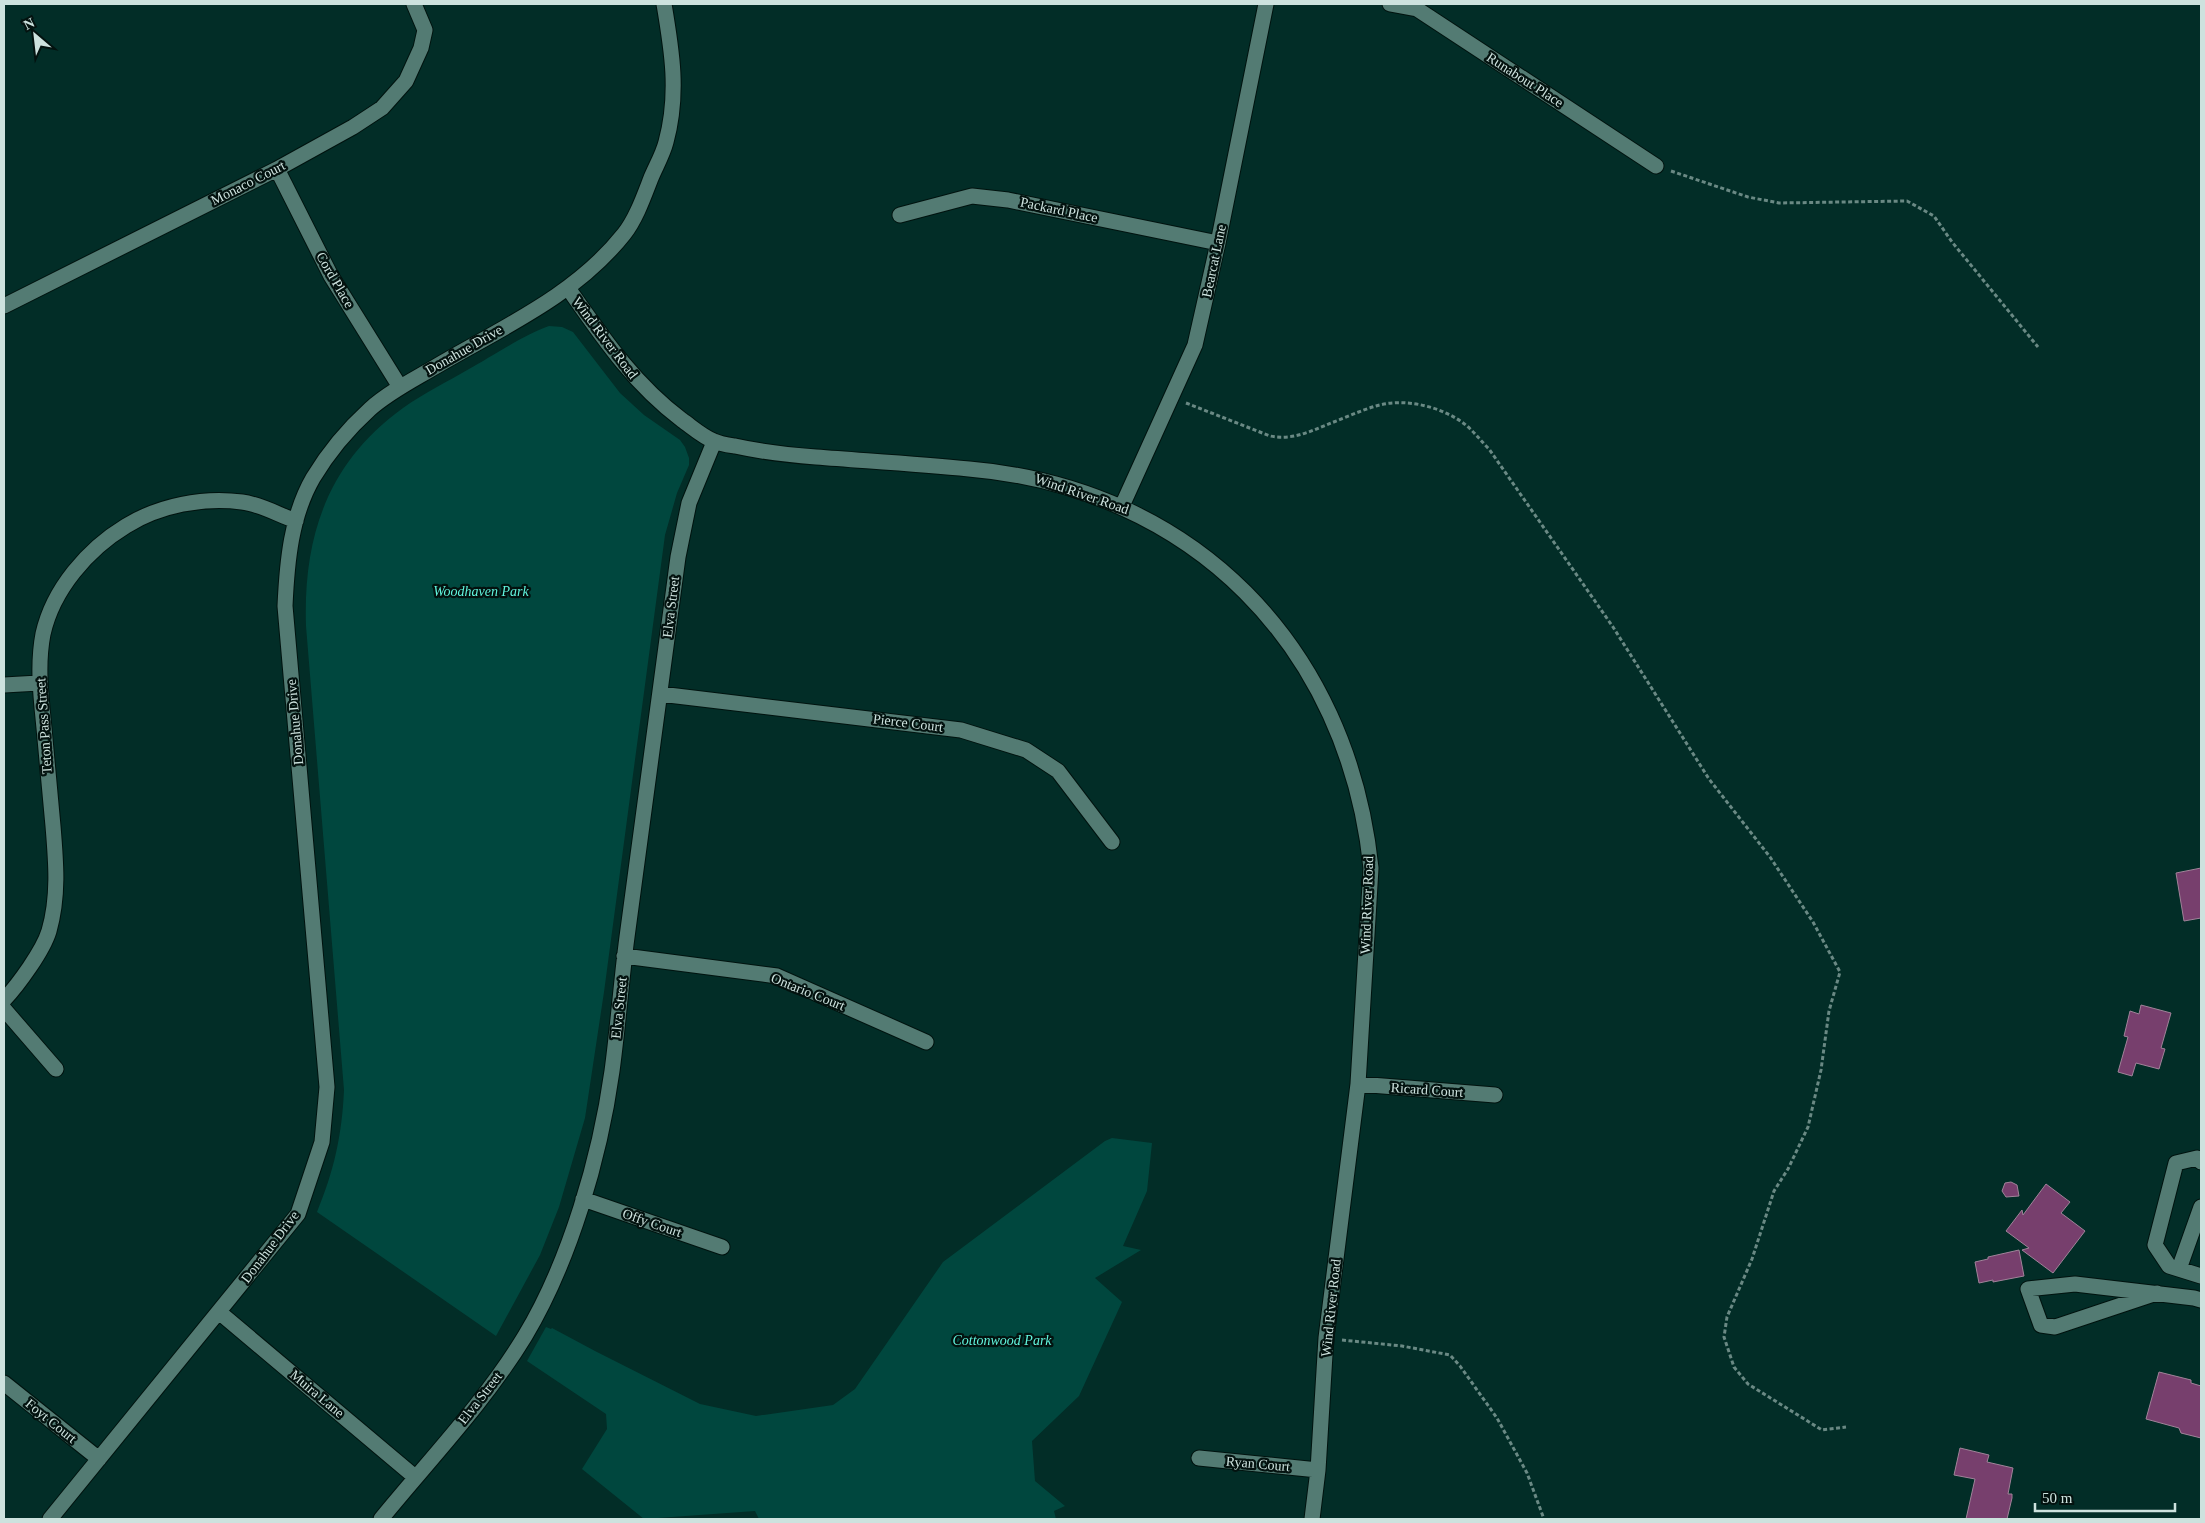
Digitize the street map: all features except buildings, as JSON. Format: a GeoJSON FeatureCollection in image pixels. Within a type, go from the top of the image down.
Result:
{"type":"FeatureCollection","features":[{"type":"Feature","properties":{"kind":"street","name":"Monaco Court"},"geometry":{"type":"LineString","coordinates":[[4,306],[277,169],[353,127],[382,108],[395,96],[406,81],[421,48],[425,30],[414,4]]}},
{"type":"Feature","properties":{"kind":"street","name":"Donahue Drive"},"geometry":{"type":"LineString","coordinates":[[50,1519],[298,1214],[322,1142],[327,1086],[285,606],[287,563],[296,521],[313,479],[341,439],[370,408],[400,386],[544,304],[568,288],[604,256],[625,232],[648,188],[666,143],[675,78],[664,4]]}},
{"type":"Feature","properties":{"kind":"street","name":"Bearcat Lane"},"geometry":{"type":"LineString","coordinates":[[1122,506],[1195,345],[1218,243],[1266,4]]}},
{"type":"Feature","properties":{"kind":"street","name":"Runabout Place"},"geometry":{"type":"LineString","coordinates":[[1390,4],[1417,9],[1656,166]]}},
{"type":"Feature","properties":{"kind":"street","name":"Cord Place"},"geometry":{"type":"LineString","coordinates":[[277,169],[331,276],[400,386]]}},
{"type":"Feature","properties":{"kind":"street","name":"Packard Place"},"geometry":{"type":"LineString","coordinates":[[900,216],[972,196],[1008,200],[1218,243]]}},
{"type":"Feature","properties":{"kind":"street","name":"Wind River Road"},"geometry":{"type":"LineString","coordinates":[[568,288],[619,361],[637,381],[675,415],[714,442],[770,454],[972,469],[1031,476],[1122,506],[1152,522],[1207,558],[1256,604],[1283,636],[1316,684],[1343,742],[1362,804],[1371,868],[1358,1084],[1326,1338],[1318,1470],[1312,1519]]}},
{"type":"Feature","properties":{"kind":"street","name":"Elva Street"},"geometry":{"type":"LineString","coordinates":[[381,1519],[484,1395],[525,1336],[557,1268],[583,1199],[606,1105],[624,956],[678,557],[689,503],[714,442]]}},
{"type":"Feature","properties":{"kind":"street","name":"Teton Pass Street"},"geometry":{"type":"LineString","coordinates":[[4,1000],[19,985],[48,933],[56,900],[56,863],[39,683],[43,635],[59,595],[84,560],[116,532],[154,512],[196,502],[243,502],[296,521]]}},
{"type":"Feature","properties":{"kind":"street"},"geometry":{"type":"LineString","coordinates":[[4,685],[39,683]]}},
{"type":"Feature","properties":{"kind":"street","name":"Pierce Court"},"geometry":{"type":"LineString","coordinates":[[660,694],[961,730],[1026,750],[1058,771],[1112,842]]}},
{"type":"Feature","properties":{"kind":"street","name":"Ontario Court"},"geometry":{"type":"LineString","coordinates":[[624,956],[777,976],[926,1042]]}},
{"type":"Feature","properties":{"kind":"street"},"geometry":{"type":"LineString","coordinates":[[4,1009],[56,1069]]}},
{"type":"Feature","properties":{"kind":"street","name":"Ricard Court"},"geometry":{"type":"LineString","coordinates":[[1358,1084],[1495,1095]]}},
{"type":"Feature","properties":{"kind":"street"},"geometry":{"type":"LineString","coordinates":[[2201,1162],[2197,1158],[2176,1163],[2156,1244],[2169,1266],[2201,1276]]}},
{"type":"Feature","properties":{"kind":"street","name":"Offy Court"},"geometry":{"type":"LineString","coordinates":[[583,1199],[722,1247]]}},
{"type":"Feature","properties":{"kind":"street"},"geometry":{"type":"LineString","coordinates":[[2179,1269],[2201,1207]]}},
{"type":"Feature","properties":{"kind":"street"},"geometry":{"type":"LineString","coordinates":[[2157,1294],[2055,1327],[2041,1325],[2028,1289],[2076,1284],[2157,1294],[2201,1300]]}},
{"type":"Feature","properties":{"kind":"street","name":"Muira Lane"},"geometry":{"type":"LineString","coordinates":[[219,1312],[415,1477]]}},
{"type":"Feature","properties":{"kind":"street","name":"Foyt Court"},"geometry":{"type":"LineString","coordinates":[[4,1383],[99,1459]]}},
{"type":"Feature","properties":{"kind":"street","name":"Ryan Court"},"geometry":{"type":"LineString","coordinates":[[1198,1458],[1318,1470]]}},
{"type":"Feature","properties":{"kind":"path"},"geometry":{"type":"LineString","coordinates":[[1656,166],[1748,197],[1779,203],[1907,201],[1934,216],[1952,242],[2038,347]]}},
{"type":"Feature","properties":{"kind":"path"},"geometry":{"type":"LineString","coordinates":[[1171,398],[1270,436],[1281,438],[1306,433],[1377,405],[1399,403],[1419,404],[1467,426],[1494,457],[1613,628],[1709,779],[1770,857],[1814,922],[1840,972],[1829,1011],[1821,1070],[1808,1127],[1788,1169],[1774,1191],[1752,1259],[1727,1317],[1724,1337],[1734,1367],[1748,1384],[1822,1430],[1846,1427]]}},
{"type":"Feature","properties":{"kind":"path"},"geometry":{"type":"LineString","coordinates":[[1326,1338],[1402,1346],[1450,1355],[1498,1418],[1527,1473],[1544,1519]]}},
{"type":"Feature","properties":{"kind":"green space","name":"Woodhaven Park"},"geometry":{"type":"Polygon","coordinates":[[[549,326],[562,327],[573,332],[620,393],[644,415],[680,440],[689,458],[689,465],[677,493],[665,535],[604,992],[585,1118],[559,1207],[540,1255],[496,1336],[317,1212],[336,1152],[344,1090],[306,626],[306,593],[309,562],[325,504],[339,477],[356,452],[377,429],[427,392],[519,340],[549,326]]]}},
{"type":"Feature","properties":{"kind":"green space","name":"Cottonwood Park"},"geometry":{"type":"Polygon","coordinates":[[[1112,1138],[1152,1143],[1147,1191],[1123,1246],[1141,1250],[1095,1278],[1122,1302],[1079,1396],[1032,1441],[1035,1481],[1065,1506],[1054,1511],[1056,1519],[759,1519],[755,1511],[644,1519],[582,1469],[607,1429],[606,1414],[527,1361],[546,1327],[552,1328],[700,1404],[756,1416],[833,1405],[855,1389],[943,1262],[1105,1141],[1112,1138]]]}}]}
